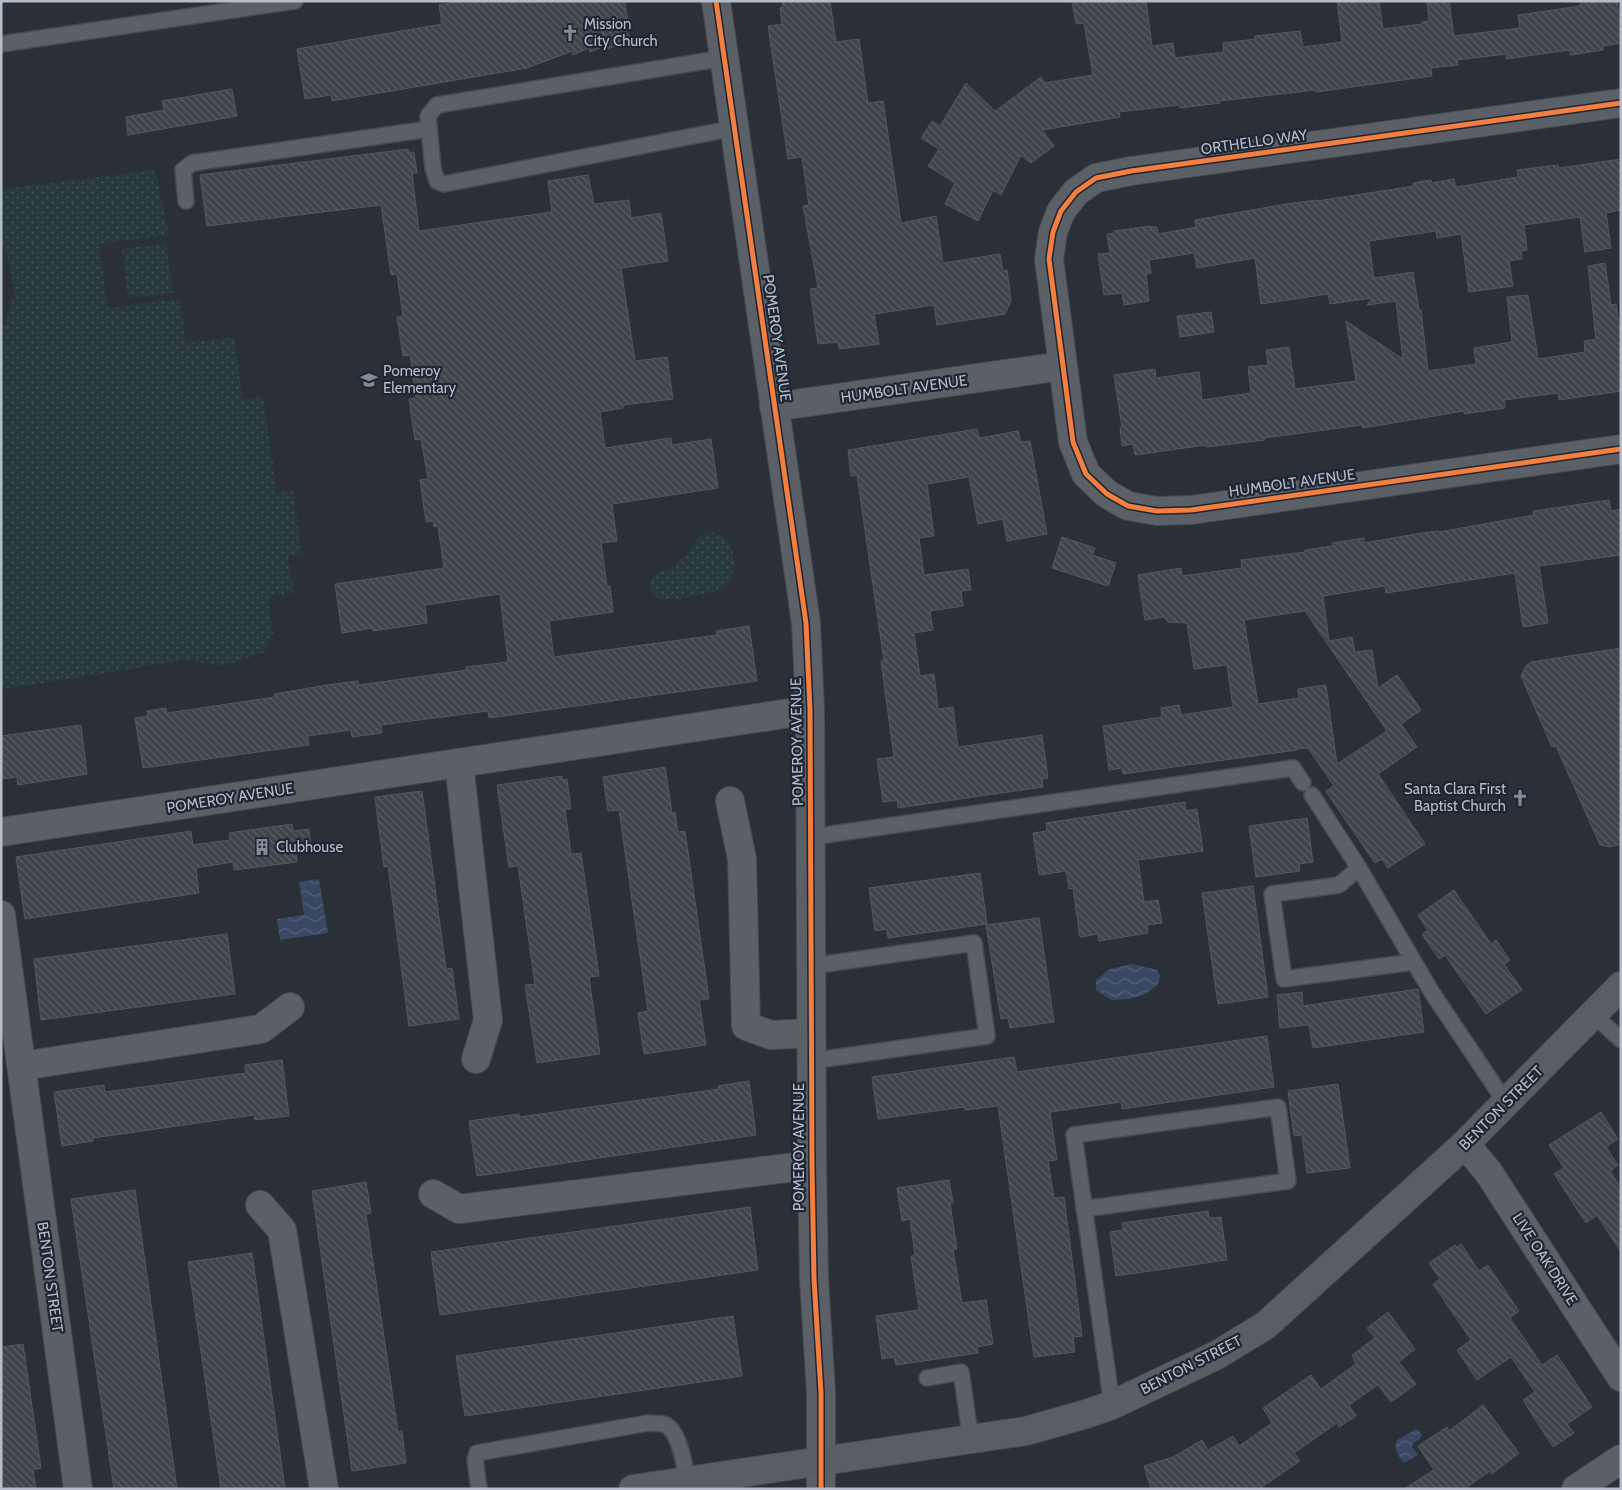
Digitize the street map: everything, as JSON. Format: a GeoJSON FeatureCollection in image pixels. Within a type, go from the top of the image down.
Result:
{"type":"FeatureCollection","features":[{"type":"Feature","properties":{"kind":"main road","name":"BENTON STREET"},"geometry":{"type":"LineString","coordinates":[[633,1489],[1026,1431],[1112,1405],[1217,1355],[1266,1325],[1465,1144],[1621,986]]}},
{"type":"Feature","properties":{"kind":"street","name":"POMEROY AVENUE"},"geometry":{"type":"LineString","coordinates":[[716,1],[806,623],[810,710],[812,1165],[814,1279],[821,1393],[821,1489]]}},
{"type":"Feature","properties":{"kind":"street","name":"ORTHELLO WAY"},"geometry":{"type":"LineString","coordinates":[[1062,366],[1049,259],[1053,232],[1061,211],[1066,204],[1076,192],[1096,178],[1621,103]]}},
{"type":"Feature","properties":{"kind":"street","name":"HUMBOLT AVENUE"},"geometry":{"type":"LineString","coordinates":[[774,407],[1062,366],[1073,442],[1086,474],[1107,494],[1128,506],[1157,511],[1191,510],[1621,449]]}},
{"type":"Feature","properties":{"kind":"street","name":"POMEROY AVENUE"},"geometry":{"type":"LineString","coordinates":[[1,832],[810,710]]}},
{"type":"Feature","properties":{"kind":"street"},"geometry":{"type":"LineString","coordinates":[[459,763],[488,1020],[476,1059]]}},
{"type":"Feature","properties":{"kind":"street"},"geometry":{"type":"LineString","coordinates":[[730,801],[742,859],[746,1026],[771,1035],[811,1033]]}},
{"type":"Feature","properties":{"kind":"street","name":"BENTON STREET"},"geometry":{"type":"LineString","coordinates":[[1,915],[78,1489]]}},
{"type":"Feature","properties":{"kind":"street"},"geometry":{"type":"LineString","coordinates":[[22,1066],[261,1029],[290,1007]]}},
{"type":"Feature","properties":{"kind":"street","name":"LIVE OAK DRIVE"},"geometry":{"type":"LineString","coordinates":[[1465,1144],[1489,1173],[1621,1377]]}},
{"type":"Feature","properties":{"kind":"street","name":"POMEROY AVENUE"},"geometry":{"type":"LineString","coordinates":[[432,1194],[459,1209],[812,1165]]}},
{"type":"Feature","properties":{"kind":"street"},"geometry":{"type":"LineString","coordinates":[[260,1205],[282,1230],[324,1489]]}},
{"type":"Feature","properties":{"kind":"street"},"geometry":{"type":"LineString","coordinates":[[1576,1489],[1621,1460]]}},
{"type":"Feature","properties":{"kind":"lane"},"geometry":{"type":"LineString","coordinates":[[1,44],[295,1]]}},
{"type":"Feature","properties":{"kind":"lane"},"geometry":{"type":"LineString","coordinates":[[724,58],[438,105],[428,116],[433,168],[437,181],[444,184],[735,128]]}},
{"type":"Feature","properties":{"kind":"lane"},"geometry":{"type":"LineString","coordinates":[[186,201],[183,170],[192,163],[429,129]]}},
{"type":"Feature","properties":{"kind":"lane"},"geometry":{"type":"LineString","coordinates":[[811,837],[1293,768],[1359,868],[1431,991],[1506,1103]]}},
{"type":"Feature","properties":{"kind":"lane"},"geometry":{"type":"LineString","coordinates":[[1359,868],[1339,885],[1272,894],[1284,980],[1414,962]]}},
{"type":"Feature","properties":{"kind":"lane"},"geometry":{"type":"LineString","coordinates":[[811,966],[974,943],[987,1036],[811,1061]]}},
{"type":"Feature","properties":{"kind":"lane"},"geometry":{"type":"LineString","coordinates":[[1594,1015],[1621,1040]]}},
{"type":"Feature","properties":{"kind":"lane"},"geometry":{"type":"LineString","coordinates":[[1084,1209],[1288,1181],[1278,1107],[1074,1135],[1084,1209],[1112,1405]]}},
{"type":"Feature","properties":{"kind":"lane"},"geometry":{"type":"LineString","coordinates":[[927,1378],[961,1372],[971,1440]]}},
{"type":"Feature","properties":{"kind":"lane"},"geometry":{"type":"LineString","coordinates":[[479,1489],[475,1459],[477,1454],[648,1423],[664,1424],[672,1430],[677,1438],[688,1481]]}},
{"type":"Feature","properties":{"kind":"shaded area"},"geometry":{"type":"Polygon","coordinates":[[[155,170],[169,235],[99,244],[108,308],[180,299],[186,343],[234,337],[243,399],[263,397],[277,493],[293,491],[302,555],[288,557],[294,592],[268,597],[273,632],[265,652],[222,666],[184,660],[1,689],[1,328],[6,323],[14,292],[8,257],[1,245],[1,189],[155,170]]]}},
{"type":"Feature","properties":{"kind":"shaded area"},"geometry":{"type":"Polygon","coordinates":[[[166,243],[173,293],[128,298],[122,249],[166,243]]]}},
{"type":"Feature","properties":{"kind":"shaded area"},"geometry":{"type":"Polygon","coordinates":[[[711,532],[722,536],[731,547],[734,562],[728,583],[719,590],[693,596],[662,599],[655,595],[649,585],[654,575],[674,566],[683,558],[702,534],[711,532]]]}},
{"type":"Feature","properties":{"kind":"water"},"geometry":{"type":"Polygon","coordinates":[[[319,879],[328,933],[280,940],[277,919],[304,915],[299,882],[319,879]]]}},
{"type":"Feature","properties":{"kind":"water"},"geometry":{"type":"Polygon","coordinates":[[[1132,964],[1157,970],[1160,976],[1158,984],[1146,994],[1129,999],[1111,1000],[1096,990],[1096,980],[1110,969],[1132,964]]]}},
{"type":"Feature","properties":{"kind":"water"},"geometry":{"type":"Polygon","coordinates":[[[1416,1429],[1422,1435],[1420,1439],[1413,1443],[1412,1447],[1418,1455],[1404,1463],[1396,1450],[1397,1440],[1416,1429]]]}},
{"type":"Feature","properties":{"kind":"building"},"geometry":{"type":"Polygon","coordinates":[[[463,1],[624,1],[629,24],[624,27],[631,39],[608,49],[607,45],[590,52],[589,48],[573,55],[572,51],[527,68],[332,101],[331,95],[305,99],[297,49],[442,24],[439,5],[463,1]]]}},
{"type":"Feature","properties":{"kind":"building"},"geometry":{"type":"Polygon","coordinates":[[[782,1],[830,1],[836,42],[859,39],[868,103],[883,101],[901,223],[936,216],[943,263],[1000,254],[1003,271],[1007,270],[1011,301],[1005,314],[937,325],[934,305],[874,314],[879,344],[839,349],[838,342],[818,344],[810,289],[818,288],[803,206],[809,205],[802,157],[788,159],[768,26],[782,24],[780,8],[783,7],[782,1]]]}},
{"type":"Feature","properties":{"kind":"building"},"geometry":{"type":"Polygon","coordinates":[[[1072,1],[1146,1],[1152,46],[1173,43],[1175,58],[1224,52],[1223,43],[1255,39],[1255,36],[1300,31],[1303,47],[1342,42],[1337,1],[1379,1],[1383,29],[1422,24],[1422,22],[1429,21],[1427,1],[1449,1],[1454,36],[1520,28],[1518,15],[1580,6],[1580,1],[1617,1],[1619,14],[1621,14],[1621,43],[1603,46],[1603,50],[1570,55],[1570,50],[1506,59],[1506,54],[1457,60],[1458,65],[1431,68],[1432,76],[1316,92],[1316,90],[1219,101],[1220,103],[1180,108],[1179,105],[1119,112],[1120,117],[1042,130],[1054,146],[1031,163],[1021,155],[1001,195],[993,190],[978,221],[945,204],[955,183],[928,166],[939,149],[921,138],[932,121],[940,126],[966,83],[995,111],[1041,77],[1045,83],[1093,75],[1084,23],[1076,24],[1072,1]]]}},
{"type":"Feature","properties":{"kind":"building"},"geometry":{"type":"Polygon","coordinates":[[[232,89],[237,116],[128,135],[126,117],[164,110],[162,101],[232,89]]]}},
{"type":"Feature","properties":{"kind":"building"},"geometry":{"type":"Polygon","coordinates":[[[408,149],[409,153],[414,152],[417,173],[412,173],[419,231],[552,212],[548,181],[588,175],[594,204],[629,200],[631,218],[661,213],[668,261],[621,268],[635,361],[667,357],[673,399],[623,405],[623,408],[600,412],[605,448],[671,438],[672,445],[711,439],[718,488],[612,504],[617,541],[601,543],[613,612],[549,621],[554,657],[717,635],[716,631],[749,626],[757,681],[489,718],[488,711],[381,725],[382,733],[352,737],[351,730],[307,736],[309,745],[143,768],[135,718],[148,716],[147,711],[166,708],[167,713],[275,697],[274,694],[327,685],[358,681],[359,685],[467,670],[466,667],[508,662],[500,594],[425,605],[427,623],[373,631],[373,628],[342,633],[335,584],[444,568],[438,526],[434,527],[433,521],[426,522],[420,480],[428,479],[421,439],[415,440],[409,399],[416,398],[410,355],[403,356],[397,317],[403,316],[397,274],[391,275],[381,205],[207,226],[200,175],[408,149]]]}},
{"type":"Feature","properties":{"kind":"building"},"geometry":{"type":"Polygon","coordinates":[[[1621,159],[1621,210],[1606,213],[1611,248],[1585,252],[1580,217],[1524,225],[1527,250],[1521,251],[1522,259],[1509,261],[1513,286],[1469,292],[1461,234],[1437,238],[1436,231],[1369,241],[1374,278],[1413,272],[1419,310],[1421,310],[1428,371],[1476,364],[1474,348],[1512,342],[1507,297],[1528,295],[1538,359],[1585,352],[1584,341],[1596,339],[1588,266],[1605,263],[1611,305],[1616,304],[1621,339],[1621,391],[1559,400],[1558,393],[1504,400],[1505,408],[1464,414],[1464,411],[1363,428],[1362,425],[1264,438],[1265,440],[1206,447],[1206,445],[1135,455],[1133,444],[1122,446],[1120,428],[1122,427],[1114,375],[1155,369],[1156,378],[1199,372],[1202,400],[1251,393],[1248,367],[1268,365],[1266,350],[1289,347],[1295,389],[1356,381],[1346,321],[1403,359],[1396,301],[1367,305],[1372,298],[1330,304],[1328,294],[1261,304],[1255,258],[1197,268],[1194,253],[1149,260],[1151,273],[1146,274],[1149,301],[1124,305],[1122,293],[1104,295],[1098,254],[1110,253],[1107,234],[1114,233],[1114,231],[1151,226],[1157,227],[1158,234],[1196,227],[1195,220],[1286,204],[1414,186],[1413,183],[1431,180],[1432,183],[1454,179],[1456,187],[1518,177],[1517,170],[1558,165],[1559,168],[1621,159]]]}},
{"type":"Feature","properties":{"kind":"building"},"geometry":{"type":"Polygon","coordinates":[[[1211,312],[1214,332],[1180,337],[1177,316],[1211,312]]]}},
{"type":"Feature","properties":{"kind":"building"},"geometry":{"type":"Polygon","coordinates":[[[977,429],[979,438],[1018,431],[1021,442],[1030,441],[1047,534],[1007,541],[1003,519],[978,524],[969,477],[927,484],[934,536],[919,538],[924,575],[968,569],[971,590],[961,591],[963,606],[930,611],[933,630],[914,633],[920,676],[934,674],[938,709],[953,707],[958,747],[1042,735],[1048,778],[1042,779],[1043,787],[898,808],[897,800],[883,802],[877,759],[894,757],[881,661],[884,661],[857,475],[851,476],[848,450],[977,429]]]}},
{"type":"Feature","properties":{"kind":"building"},"geometry":{"type":"Polygon","coordinates":[[[1609,500],[1611,511],[1621,509],[1621,555],[1539,566],[1548,623],[1523,627],[1515,573],[1386,593],[1385,586],[1323,596],[1329,641],[1352,637],[1355,652],[1372,650],[1378,688],[1397,675],[1421,710],[1401,724],[1417,747],[1378,774],[1425,844],[1388,868],[1382,859],[1375,863],[1326,791],[1334,786],[1308,748],[1299,749],[1296,746],[1297,750],[1123,774],[1122,768],[1109,770],[1103,726],[1162,717],[1161,708],[1179,705],[1181,715],[1233,707],[1227,665],[1194,669],[1187,623],[1168,622],[1164,617],[1145,620],[1138,575],[1181,568],[1182,576],[1242,568],[1241,560],[1305,552],[1305,550],[1333,546],[1332,543],[1364,538],[1364,543],[1439,532],[1534,515],[1533,511],[1609,500]],[[1305,611],[1244,620],[1258,704],[1299,698],[1298,689],[1326,685],[1337,764],[1387,731],[1305,611]]]}},
{"type":"Feature","properties":{"kind":"building"},"geometry":{"type":"Polygon","coordinates":[[[1062,537],[1095,548],[1092,555],[1116,563],[1108,586],[1052,568],[1062,537]]]}},
{"type":"Feature","properties":{"kind":"building"},"geometry":{"type":"Polygon","coordinates":[[[1621,648],[1621,844],[1610,847],[1600,845],[1556,746],[1552,747],[1521,676],[1526,666],[1531,662],[1621,648]]]}},
{"type":"Feature","properties":{"kind":"building"},"geometry":{"type":"Polygon","coordinates":[[[81,725],[87,774],[18,785],[17,777],[1,779],[1,736],[81,725]]]}},
{"type":"Feature","properties":{"kind":"building"},"geometry":{"type":"Polygon","coordinates":[[[665,767],[672,813],[675,812],[678,832],[685,831],[709,999],[699,1000],[706,1045],[644,1054],[638,1013],[648,1011],[619,810],[608,811],[603,777],[665,767]]]}},
{"type":"Feature","properties":{"kind":"building"},"geometry":{"type":"Polygon","coordinates":[[[562,776],[562,780],[567,779],[571,809],[565,809],[571,854],[581,853],[599,976],[589,977],[600,1054],[537,1063],[525,985],[535,984],[518,866],[509,867],[497,785],[562,776]]]}},
{"type":"Feature","properties":{"kind":"building"},"geometry":{"type":"Polygon","coordinates":[[[422,791],[446,969],[452,968],[459,1019],[409,1026],[388,866],[384,867],[375,797],[422,791]]]}},
{"type":"Feature","properties":{"kind":"building"},"geometry":{"type":"Polygon","coordinates":[[[1185,802],[1186,811],[1197,809],[1203,851],[1138,860],[1144,902],[1158,900],[1162,923],[1147,925],[1148,933],[1099,941],[1098,934],[1080,937],[1073,888],[1069,889],[1066,871],[1039,875],[1033,833],[1047,831],[1046,823],[1185,802]]]}},
{"type":"Feature","properties":{"kind":"building"},"geometry":{"type":"Polygon","coordinates":[[[1307,818],[1313,862],[1299,864],[1300,871],[1256,877],[1249,826],[1307,818]]]}},
{"type":"Feature","properties":{"kind":"building"},"geometry":{"type":"Polygon","coordinates":[[[292,824],[293,831],[309,829],[312,851],[296,853],[297,862],[234,870],[233,862],[196,868],[199,893],[25,919],[16,857],[191,831],[193,845],[230,840],[229,833],[292,824]]]}},
{"type":"Feature","properties":{"kind":"building"},"geometry":{"type":"Polygon","coordinates":[[[980,873],[987,924],[888,938],[887,929],[875,931],[869,888],[980,873]]]}},
{"type":"Feature","properties":{"kind":"building"},"geometry":{"type":"Polygon","coordinates":[[[1253,886],[1268,997],[1218,1004],[1202,893],[1253,886]]]}},
{"type":"Feature","properties":{"kind":"building"},"geometry":{"type":"Polygon","coordinates":[[[1454,890],[1491,944],[1496,940],[1510,960],[1504,964],[1522,990],[1486,1014],[1445,955],[1439,959],[1422,934],[1428,930],[1418,915],[1454,890]]]}},
{"type":"Feature","properties":{"kind":"building"},"geometry":{"type":"Polygon","coordinates":[[[1039,918],[1054,1022],[1010,1028],[1008,1018],[1001,1019],[986,925],[1039,918]]]}},
{"type":"Feature","properties":{"kind":"building"},"geometry":{"type":"Polygon","coordinates":[[[227,934],[235,994],[41,1020],[34,959],[227,934]]]}},
{"type":"Feature","properties":{"kind":"building"},"geometry":{"type":"Polygon","coordinates":[[[1418,989],[1424,1032],[1313,1048],[1309,1025],[1280,1028],[1277,995],[1302,992],[1303,1006],[1418,989]]]}},
{"type":"Feature","properties":{"kind":"building"},"geometry":{"type":"Polygon","coordinates":[[[1267,1036],[1274,1087],[1122,1109],[1121,1102],[1050,1112],[1057,1160],[1048,1161],[1054,1198],[1064,1197],[1082,1336],[1073,1337],[1075,1352],[1034,1357],[998,1106],[965,1110],[965,1107],[878,1119],[872,1077],[1014,1057],[1017,1072],[1267,1036]]]}},
{"type":"Feature","properties":{"kind":"building"},"geometry":{"type":"Polygon","coordinates":[[[282,1060],[289,1116],[255,1120],[254,1115],[93,1138],[93,1141],[62,1146],[54,1092],[104,1085],[105,1092],[246,1073],[245,1065],[282,1060]]]}},
{"type":"Feature","properties":{"kind":"building"},"geometry":{"type":"Polygon","coordinates":[[[749,1081],[756,1135],[477,1176],[469,1121],[519,1114],[519,1117],[719,1089],[718,1086],[749,1081]]]}},
{"type":"Feature","properties":{"kind":"building"},"geometry":{"type":"Polygon","coordinates":[[[1338,1084],[1350,1168],[1307,1173],[1302,1135],[1294,1136],[1288,1091],[1338,1084]]]}},
{"type":"Feature","properties":{"kind":"building"},"geometry":{"type":"Polygon","coordinates":[[[1601,1112],[1618,1139],[1606,1147],[1618,1165],[1610,1171],[1621,1188],[1621,1252],[1597,1215],[1586,1223],[1554,1174],[1564,1168],[1549,1145],[1601,1112]]]}},
{"type":"Feature","properties":{"kind":"building"},"geometry":{"type":"Polygon","coordinates":[[[949,1180],[953,1203],[950,1203],[957,1249],[953,1249],[962,1303],[986,1300],[993,1344],[977,1347],[978,1353],[896,1365],[894,1357],[882,1359],[876,1316],[919,1310],[911,1256],[915,1255],[910,1219],[902,1221],[897,1188],[949,1180]]]}},
{"type":"Feature","properties":{"kind":"building"},"geometry":{"type":"Polygon","coordinates":[[[366,1182],[371,1213],[366,1214],[398,1432],[402,1431],[406,1463],[352,1471],[312,1191],[366,1182]]]}},
{"type":"Feature","properties":{"kind":"building"},"geometry":{"type":"Polygon","coordinates":[[[135,1190],[177,1489],[114,1489],[71,1199],[135,1190]]]}},
{"type":"Feature","properties":{"kind":"building"},"geometry":{"type":"Polygon","coordinates":[[[750,1207],[758,1270],[440,1315],[431,1252],[750,1207]]]}},
{"type":"Feature","properties":{"kind":"building"},"geometry":{"type":"Polygon","coordinates":[[[1208,1211],[1209,1218],[1221,1217],[1227,1260],[1116,1276],[1110,1232],[1123,1230],[1122,1223],[1208,1211]]]}},
{"type":"Feature","properties":{"kind":"building"},"geometry":{"type":"Polygon","coordinates":[[[1461,1244],[1479,1271],[1488,1265],[1519,1311],[1510,1318],[1542,1365],[1557,1355],[1592,1407],[1567,1424],[1574,1433],[1553,1447],[1523,1400],[1535,1392],[1511,1357],[1477,1380],[1457,1350],[1471,1340],[1433,1284],[1440,1279],[1429,1263],[1455,1245],[1457,1247],[1461,1244]]]}},
{"type":"Feature","properties":{"kind":"building"},"geometry":{"type":"Polygon","coordinates":[[[252,1253],[285,1489],[221,1489],[188,1262],[252,1253]]]}},
{"type":"Feature","properties":{"kind":"building"},"geometry":{"type":"Polygon","coordinates":[[[1388,1312],[1415,1349],[1399,1362],[1416,1384],[1391,1402],[1378,1385],[1349,1405],[1356,1416],[1339,1427],[1337,1423],[1294,1453],[1300,1461],[1259,1489],[1151,1489],[1144,1466],[1173,1457],[1202,1440],[1208,1450],[1233,1436],[1239,1446],[1272,1423],[1263,1408],[1311,1375],[1321,1389],[1356,1364],[1352,1355],[1375,1338],[1367,1328],[1388,1312]]]}},
{"type":"Feature","properties":{"kind":"building"},"geometry":{"type":"Polygon","coordinates":[[[733,1316],[742,1376],[465,1416],[456,1356],[733,1316]]]}},
{"type":"Feature","properties":{"kind":"building"},"geometry":{"type":"Polygon","coordinates":[[[23,1344],[41,1468],[33,1470],[36,1489],[1,1489],[1,1347],[23,1344]]]}},
{"type":"Feature","properties":{"kind":"building"},"geometry":{"type":"Polygon","coordinates":[[[1483,1405],[1519,1453],[1492,1474],[1490,1471],[1464,1489],[1404,1489],[1434,1470],[1418,1446],[1447,1427],[1449,1431],[1483,1405]]]}},
{"type":"Feature","properties":{"kind":"cycle path"},"geometry":{"type":"LineString","coordinates":[[716,1],[806,623],[810,710],[812,1165],[814,1279],[821,1393],[821,1489]]}},
{"type":"Feature","properties":{"kind":"cycle path"},"geometry":{"type":"LineString","coordinates":[[1621,103],[1131,171],[1096,178],[1076,192],[1061,211],[1053,232],[1049,259],[1073,442],[1086,474],[1107,494],[1128,506],[1157,511],[1191,510],[1621,449]]}},
{"type":"Feature","properties":{"kind":"place","name":"Mission City Church"},"geometry":{"type":"Point","coordinates":[570,33]}},
{"type":"Feature","properties":{"kind":"place","name":"Pomeroy Elementary"},"geometry":{"type":"Point","coordinates":[369,380]}},
{"type":"Feature","properties":{"kind":"place","name":"Santa Clara First Baptist Church"},"geometry":{"type":"Point","coordinates":[1520,798]}},
{"type":"Feature","properties":{"kind":"place","name":"Clubhouse"},"geometry":{"type":"Point","coordinates":[262,847]}}]}
